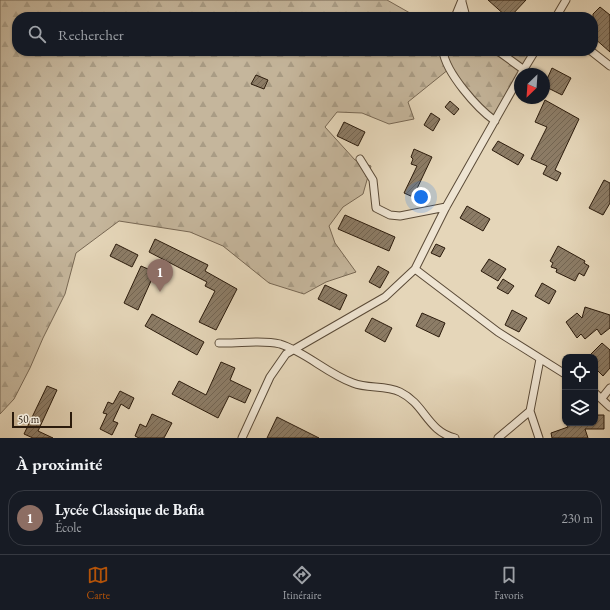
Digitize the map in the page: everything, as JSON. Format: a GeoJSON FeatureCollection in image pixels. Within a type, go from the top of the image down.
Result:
{"type":"FeatureCollection","features":[{"type":"Feature","properties":{"kind":"street"},"geometry":{"type":"LineString","coordinates":[[559,12],[566,0]]}},
{"type":"Feature","properties":{"kind":"street"},"geometry":{"type":"LineString","coordinates":[[457,12],[462,1]]}},
{"type":"Feature","properties":{"kind":"street"},"geometry":{"type":"LineString","coordinates":[[462,1],[465,12]]}},
{"type":"Feature","properties":{"kind":"street"},"geometry":{"type":"LineString","coordinates":[[445,56],[449,68],[470,97],[494,121]]}},
{"type":"Feature","properties":{"kind":"street"},"geometry":{"type":"LineString","coordinates":[[503,56],[517,68]]}},
{"type":"Feature","properties":{"kind":"street"},"geometry":{"type":"LineString","coordinates":[[525,68],[532,56]]}},
{"type":"Feature","properties":{"kind":"street"},"geometry":{"type":"LineString","coordinates":[[597,56],[610,66]]}},
{"type":"Feature","properties":{"kind":"street"},"geometry":{"type":"LineString","coordinates":[[242,438],[270,377],[286,354],[385,297],[415,269],[446,207],[514,87]]}},
{"type":"Feature","properties":{"kind":"street"},"geometry":{"type":"LineString","coordinates":[[360,159],[373,180],[376,208],[390,215],[400,216],[446,207]]}},
{"type":"Feature","properties":{"kind":"street"},"geometry":{"type":"LineString","coordinates":[[415,269],[498,332],[562,372]]}},
{"type":"Feature","properties":{"kind":"street"},"geometry":{"type":"LineString","coordinates":[[219,343],[266,342],[293,349],[352,383],[391,389],[401,393],[416,404],[439,432],[455,438]]}},
{"type":"Feature","properties":{"kind":"street"},"geometry":{"type":"LineString","coordinates":[[539,438],[530,411],[540,359]]}},
{"type":"Feature","properties":{"kind":"street"},"geometry":{"type":"LineString","coordinates":[[602,398],[610,388]]}},
{"type":"Feature","properties":{"kind":"street"},"geometry":{"type":"LineString","coordinates":[[598,395],[610,407]]}},
{"type":"Feature","properties":{"kind":"street"},"geometry":{"type":"LineString","coordinates":[[498,438],[530,411]]}},
{"type":"Feature","properties":{"kind":"green space"},"geometry":{"type":"Polygon","coordinates":[[[0,0],[387,0],[408,12],[12,12],[12,56],[534,56],[527,68],[514,68],[514,90],[495,122],[449,69],[408,102],[414,119],[389,124],[362,113],[337,112],[325,127],[355,160],[371,166],[363,194],[343,207],[329,226],[335,243],[356,272],[326,282],[304,294],[269,283],[223,246],[190,232],[119,221],[76,253],[65,294],[14,399],[0,414],[0,0]]]}},
{"type":"Feature","properties":{"kind":"building"},"geometry":{"type":"Polygon","coordinates":[[[488,0],[526,0],[515,12],[501,12],[488,0]]]}},
{"type":"Feature","properties":{"kind":"building"},"geometry":{"type":"Polygon","coordinates":[[[600,7],[610,15],[610,52],[598,41],[598,12],[595,12],[600,7]]]}},
{"type":"Feature","properties":{"kind":"building"},"geometry":{"type":"Polygon","coordinates":[[[552,68],[571,78],[562,95],[550,89],[550,72],[552,68]]]}},
{"type":"Feature","properties":{"kind":"building"},"geometry":{"type":"Polygon","coordinates":[[[256,75],[268,80],[264,89],[251,84],[256,75]]]}},
{"type":"Feature","properties":{"kind":"building"},"geometry":{"type":"Polygon","coordinates":[[[450,101],[459,109],[454,115],[445,107],[450,101]]]}},
{"type":"Feature","properties":{"kind":"building"},"geometry":{"type":"Polygon","coordinates":[[[550,103],[579,119],[555,170],[561,173],[557,181],[543,174],[547,166],[531,159],[547,127],[535,122],[543,104],[550,103]]]}},
{"type":"Feature","properties":{"kind":"building"},"geometry":{"type":"Polygon","coordinates":[[[431,113],[440,119],[433,131],[424,125],[431,113]]]}},
{"type":"Feature","properties":{"kind":"building"},"geometry":{"type":"Polygon","coordinates":[[[344,122],[365,132],[358,146],[337,136],[344,122]]]}},
{"type":"Feature","properties":{"kind":"building"},"geometry":{"type":"Polygon","coordinates":[[[498,141],[524,155],[518,165],[492,150],[498,141]]]}},
{"type":"Feature","properties":{"kind":"building"},"geometry":{"type":"Polygon","coordinates":[[[414,149],[432,157],[413,197],[404,193],[417,166],[411,164],[413,159],[411,157],[414,149]]]}},
{"type":"Feature","properties":{"kind":"building"},"geometry":{"type":"Polygon","coordinates":[[[604,180],[610,183],[610,203],[603,215],[589,208],[604,180]]]}},
{"type":"Feature","properties":{"kind":"building"},"geometry":{"type":"Polygon","coordinates":[[[467,206],[490,219],[483,231],[460,218],[467,206]]]}},
{"type":"Feature","properties":{"kind":"building"},"geometry":{"type":"Polygon","coordinates":[[[345,215],[395,237],[389,251],[338,229],[345,215]]]}},
{"type":"Feature","properties":{"kind":"building"},"geometry":{"type":"Polygon","coordinates":[[[155,239],[208,265],[205,271],[237,289],[216,330],[199,322],[215,291],[205,286],[207,282],[149,252],[155,239]]]}},
{"type":"Feature","properties":{"kind":"building"},"geometry":{"type":"Polygon","coordinates":[[[116,244],[138,255],[132,267],[110,256],[116,244]]]}},
{"type":"Feature","properties":{"kind":"building"},"geometry":{"type":"Polygon","coordinates":[[[436,244],[445,248],[440,257],[431,253],[436,244]]]}},
{"type":"Feature","properties":{"kind":"building"},"geometry":{"type":"Polygon","coordinates":[[[558,246],[585,261],[584,263],[589,266],[584,276],[579,273],[575,281],[556,272],[557,269],[551,267],[553,263],[550,261],[558,246]]]}},
{"type":"Feature","properties":{"kind":"building"},"geometry":{"type":"Polygon","coordinates":[[[489,259],[506,269],[498,281],[481,271],[489,259]]]}},
{"type":"Feature","properties":{"kind":"building"},"geometry":{"type":"Polygon","coordinates":[[[141,266],[155,272],[138,310],[124,303],[141,266]]]}},
{"type":"Feature","properties":{"kind":"building"},"geometry":{"type":"Polygon","coordinates":[[[378,266],[389,272],[380,288],[369,282],[378,266]]]}},
{"type":"Feature","properties":{"kind":"building"},"geometry":{"type":"Polygon","coordinates":[[[503,279],[514,286],[508,294],[497,288],[503,279]]]}},
{"type":"Feature","properties":{"kind":"building"},"geometry":{"type":"Polygon","coordinates":[[[542,283],[556,291],[549,304],[535,296],[542,283]]]}},
{"type":"Feature","properties":{"kind":"building"},"geometry":{"type":"Polygon","coordinates":[[[325,285],[347,295],[340,310],[318,299],[325,285]]]}},
{"type":"Feature","properties":{"kind":"building"},"geometry":{"type":"Polygon","coordinates":[[[585,307],[610,315],[610,328],[601,335],[597,329],[585,339],[581,334],[577,338],[566,322],[577,313],[582,318],[585,307]]]}},
{"type":"Feature","properties":{"kind":"building"},"geometry":{"type":"Polygon","coordinates":[[[512,310],[527,318],[519,332],[505,325],[512,310]]]}},
{"type":"Feature","properties":{"kind":"building"},"geometry":{"type":"Polygon","coordinates":[[[422,313],[445,323],[439,337],[416,326],[422,313]]]}},
{"type":"Feature","properties":{"kind":"building"},"geometry":{"type":"Polygon","coordinates":[[[152,314],[204,342],[197,355],[145,326],[152,314]]]}},
{"type":"Feature","properties":{"kind":"building"},"geometry":{"type":"Polygon","coordinates":[[[372,318],[392,328],[385,342],[365,331],[372,318]]]}},
{"type":"Feature","properties":{"kind":"building"},"geometry":{"type":"Polygon","coordinates":[[[602,343],[610,350],[610,368],[603,376],[598,371],[598,354],[591,354],[602,343]]]}},
{"type":"Feature","properties":{"kind":"building"},"geometry":{"type":"Polygon","coordinates":[[[221,362],[235,368],[230,380],[251,390],[245,403],[229,396],[218,418],[172,394],[179,381],[206,395],[221,362]]]}},
{"type":"Feature","properties":{"kind":"building"},"geometry":{"type":"Polygon","coordinates":[[[47,386],[57,390],[38,431],[53,438],[33,438],[24,434],[47,386]]]}},
{"type":"Feature","properties":{"kind":"building"},"geometry":{"type":"Polygon","coordinates":[[[120,391],[134,398],[129,409],[121,404],[113,421],[118,423],[112,435],[100,429],[107,414],[103,413],[108,402],[113,404],[120,391]]]}},
{"type":"Feature","properties":{"kind":"building"},"geometry":{"type":"Polygon","coordinates":[[[152,414],[172,423],[164,438],[139,438],[135,436],[140,424],[146,427],[152,414]]]}},
{"type":"Feature","properties":{"kind":"building"},"geometry":{"type":"Polygon","coordinates":[[[598,415],[604,415],[604,429],[585,429],[588,438],[552,438],[551,433],[568,427],[598,426],[598,415]]]}},
{"type":"Feature","properties":{"kind":"building"},"geometry":{"type":"Polygon","coordinates":[[[277,417],[319,438],[267,438],[277,417]]]}},
{"type":"Feature","properties":{"kind":"place","name":"Lycée Classique de Bafia"},"geometry":{"type":"Point","coordinates":[160,292]}}]}
